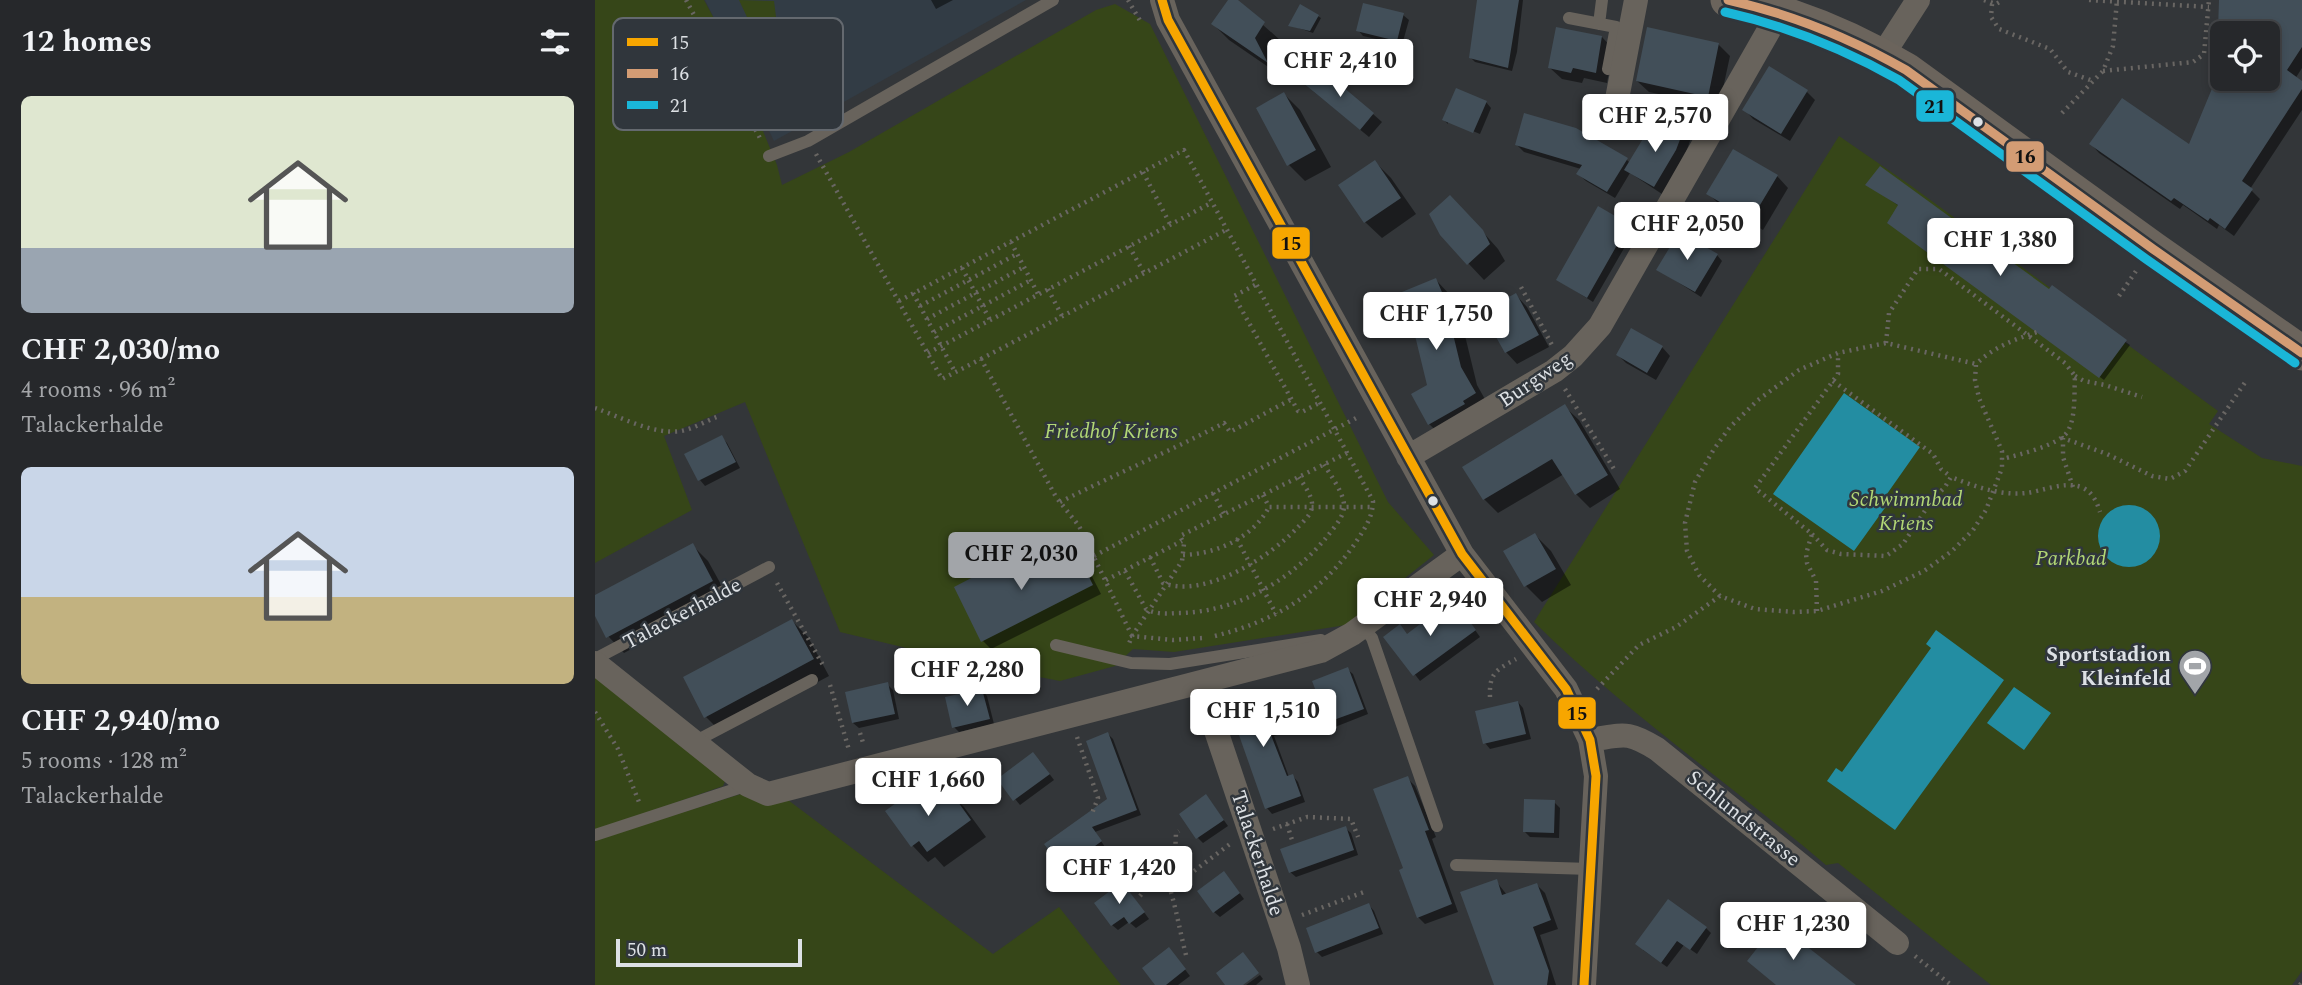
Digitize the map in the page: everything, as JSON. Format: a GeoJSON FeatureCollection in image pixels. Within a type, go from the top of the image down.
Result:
{"type":"FeatureCollection","features":[{"type":"Feature","properties":{"kind":"street"},"geometry":{"type":"LineString","coordinates":[[1162,0],[1168,20],[1462,554],[1566,689],[1590,740],[1596,776],[1584,985]]}},
{"type":"Feature","properties":{"kind":"street"},"geometry":{"type":"LineString","coordinates":[[1612,125],[1636,0]]}},
{"type":"Feature","properties":{"kind":"street"},"geometry":{"type":"LineString","coordinates":[[1728,0],[1774,12],[1882,56],[1938,92],[2153,249],[2302,353]]}},
{"type":"Feature","properties":{"kind":"street"},"geometry":{"type":"LineString","coordinates":[[1882,56],[1918,0]]}},
{"type":"Feature","properties":{"kind":"street","name":"Burgweg"},"geometry":{"type":"LineString","coordinates":[[1408,457],[1553,371],[1573,356],[1600,326],[1769,30],[1774,12]]}},
{"type":"Feature","properties":{"kind":"street","name":"Talackerhalde"},"geometry":{"type":"LineString","coordinates":[[595,661],[748,785],[768,794],[1321,651],[1357,631],[1462,554]]}},
{"type":"Feature","properties":{"kind":"street","name":"Talackerhalde"},"geometry":{"type":"LineString","coordinates":[[1200,683],[1252,832],[1298,985]]}},
{"type":"Feature","properties":{"kind":"street","name":"Schlundstrasse"},"geometry":{"type":"LineString","coordinates":[[1590,740],[1622,734],[1636,736],[1657,749],[1897,943]]}},
{"type":"Feature","properties":{"kind":"lane"},"geometry":{"type":"LineString","coordinates":[[843,121],[1053,0]]}},
{"type":"Feature","properties":{"kind":"lane"},"geometry":{"type":"LineString","coordinates":[[1599,24],[1602,0]]}},
{"type":"Feature","properties":{"kind":"lane"},"geometry":{"type":"LineString","coordinates":[[1569,18],[1616,27],[1608,69]]}},
{"type":"Feature","properties":{"kind":"lane"},"geometry":{"type":"LineString","coordinates":[[769,156],[808,141],[827,130]]}},
{"type":"Feature","properties":{"kind":"lane","name":"Talackerhalde"},"geometry":{"type":"LineString","coordinates":[[595,661],[769,567]]}},
{"type":"Feature","properties":{"kind":"lane"},"geometry":{"type":"LineString","coordinates":[[1056,645],[1123,661],[1170,664],[1357,631],[1372,638],[1437,826]]}},
{"type":"Feature","properties":{"kind":"lane"},"geometry":{"type":"LineString","coordinates":[[694,742],[811,680]]}},
{"type":"Feature","properties":{"kind":"lane","name":"Talackerhalde"},"geometry":{"type":"LineString","coordinates":[[595,835],[748,785]]}},
{"type":"Feature","properties":{"kind":"lane"},"geometry":{"type":"LineString","coordinates":[[1456,865],[1591,869]]}},
{"type":"Feature","properties":{"kind":"path"},"geometry":{"type":"LineString","coordinates":[[686,0],[696,18]]}},
{"type":"Feature","properties":{"kind":"path"},"geometry":{"type":"LineString","coordinates":[[1984,0],[1992,4],[2003,0]]}},
{"type":"Feature","properties":{"kind":"path"},"geometry":{"type":"LineString","coordinates":[[2089,0],[2209,7]]}},
{"type":"Feature","properties":{"kind":"path"},"geometry":{"type":"LineString","coordinates":[[2103,71],[2193,62],[2204,54],[2209,0]]}},
{"type":"Feature","properties":{"kind":"path"},"geometry":{"type":"LineString","coordinates":[[2062,113],[2103,71],[2113,46],[2117,1]]}},
{"type":"Feature","properties":{"kind":"path"},"geometry":{"type":"LineString","coordinates":[[1992,4],[1991,17],[1999,29],[2050,49],[2069,72],[2092,81]]}},
{"type":"Feature","properties":{"kind":"path"},"geometry":{"type":"LineString","coordinates":[[755,130],[769,156]]}},
{"type":"Feature","properties":{"kind":"path"},"geometry":{"type":"LineString","coordinates":[[808,141],[942,379],[1226,230]]}},
{"type":"Feature","properties":{"kind":"path"},"geometry":{"type":"LineString","coordinates":[[899,301],[1184,150],[1373,501],[1373,512],[1344,558],[1323,582],[1263,622],[1205,638],[1173,640],[1132,636]]}},
{"type":"Feature","properties":{"kind":"path"},"geometry":{"type":"LineString","coordinates":[[1143,172],[1170,224]]}},
{"type":"Feature","properties":{"kind":"path"},"geometry":{"type":"LineString","coordinates":[[928,353],[1212,203]]}},
{"type":"Feature","properties":{"kind":"path"},"geometry":{"type":"LineString","coordinates":[[1010,242],[1038,294]]}},
{"type":"Feature","properties":{"kind":"path"},"geometry":{"type":"LineString","coordinates":[[1129,246],[1144,273]]}},
{"type":"Feature","properties":{"kind":"path"},"geometry":{"type":"LineString","coordinates":[[920,306],[1017,254]]}},
{"type":"Feature","properties":{"kind":"path"},"geometry":{"type":"LineString","coordinates":[[2119,296],[2143,262]]}},
{"type":"Feature","properties":{"kind":"path"},"geometry":{"type":"LineString","coordinates":[[927,319],[1024,267]]}},
{"type":"Feature","properties":{"kind":"path"},"geometry":{"type":"LineString","coordinates":[[962,268],[990,320]]}},
{"type":"Feature","properties":{"kind":"path"},"geometry":{"type":"LineString","coordinates":[[1887,343],[1889,313],[1918,268],[1938,269],[2065,363],[2075,376],[2142,397]]}},
{"type":"Feature","properties":{"kind":"path"},"geometry":{"type":"LineString","coordinates":[[934,332],[1031,280]]}},
{"type":"Feature","properties":{"kind":"path"},"geometry":{"type":"LineString","coordinates":[[1255,285],[1234,296],[1298,411],[1302,412],[1319,403]]}},
{"type":"Feature","properties":{"kind":"path"},"geometry":{"type":"LineString","coordinates":[[1521,287],[1546,333]]}},
{"type":"Feature","properties":{"kind":"path"},"geometry":{"type":"LineString","coordinates":[[1048,289],[1062,316]]}},
{"type":"Feature","properties":{"kind":"path"},"geometry":{"type":"LineString","coordinates":[[913,293],[955,372]]}},
{"type":"Feature","properties":{"kind":"path"},"geometry":{"type":"LineString","coordinates":[[1976,364],[1887,343],[1838,353],[1799,370],[1758,400],[1730,426],[1695,482],[1685,523],[1687,551],[1699,575],[1720,596],[1755,609],[1817,611],[1882,591],[1924,571],[1952,551],[1973,530],[1986,510],[2002,468],[2001,451],[1989,416],[1979,398],[1975,380],[1976,364],[1989,352],[2007,342],[2037,332]]}},
{"type":"Feature","properties":{"kind":"path"},"geometry":{"type":"LineString","coordinates":[[1838,353],[1838,374],[1755,488],[1812,534],[1827,551],[1886,556],[1903,544],[1931,500],[1951,477]]}},
{"type":"Feature","properties":{"kind":"path"},"geometry":{"type":"LineString","coordinates":[[981,359],[1060,502],[1079,526],[1132,636]]}},
{"type":"Feature","properties":{"kind":"path"},"geometry":{"type":"LineString","coordinates":[[1553,371],[1614,469]]}},
{"type":"Feature","properties":{"kind":"path"},"geometry":{"type":"LineString","coordinates":[[2073,487],[2063,457],[2063,438],[2069,429],[2072,414],[2075,376]]}},
{"type":"Feature","properties":{"kind":"path"},"geometry":{"type":"LineString","coordinates":[[1833,381],[1933,454],[1941,468],[1951,477],[1994,491],[2024,493],[2081,487],[2095,498],[2100,512]]}},
{"type":"Feature","properties":{"kind":"path"},"geometry":{"type":"LineString","coordinates":[[2002,458],[2020,455],[2063,438],[2152,475],[2170,478],[2185,471],[2246,381]]}},
{"type":"Feature","properties":{"kind":"path"},"geometry":{"type":"LineString","coordinates":[[1060,502],[1224,423],[1230,432],[1292,400]]}},
{"type":"Feature","properties":{"kind":"path"},"geometry":{"type":"LineString","coordinates":[[595,408],[654,429],[674,431],[682,431],[717,417]]}},
{"type":"Feature","properties":{"kind":"path"},"geometry":{"type":"LineString","coordinates":[[1094,556],[1341,426]]}},
{"type":"Feature","properties":{"kind":"path"},"geometry":{"type":"LineString","coordinates":[[1123,661],[1132,636],[1182,561],[1180,536],[1347,453]]}},
{"type":"Feature","properties":{"kind":"path"},"geometry":{"type":"LineString","coordinates":[[1149,611],[1180,614],[1226,606],[1263,590],[1296,568],[1333,529],[1344,507],[1324,464]]}},
{"type":"Feature","properties":{"kind":"path"},"geometry":{"type":"LineString","coordinates":[[1150,558],[1163,583],[1167,584],[1189,585],[1205,582],[1233,574],[1250,565],[1282,545],[1312,507],[1313,503],[1300,477]]}},
{"type":"Feature","properties":{"kind":"path"},"geometry":{"type":"LineString","coordinates":[[1213,493],[1224,514]]}},
{"type":"Feature","properties":{"kind":"path"},"geometry":{"type":"LineString","coordinates":[[1263,495],[1269,507]]}},
{"type":"Feature","properties":{"kind":"path"},"geometry":{"type":"LineString","coordinates":[[1269,507],[1373,507]]}},
{"type":"Feature","properties":{"kind":"path"},"geometry":{"type":"LineString","coordinates":[[1183,555],[1198,555],[1221,548],[1262,521],[1269,507]]}},
{"type":"Feature","properties":{"kind":"path"},"geometry":{"type":"LineString","coordinates":[[1812,534],[1806,554],[1807,563],[1816,581],[1817,611]]}},
{"type":"Feature","properties":{"kind":"path"},"geometry":{"type":"LineString","coordinates":[[1237,539],[1276,614]]}},
{"type":"Feature","properties":{"kind":"path"},"geometry":{"type":"LineString","coordinates":[[1106,580],[1182,541]]}},
{"type":"Feature","properties":{"kind":"path"},"geometry":{"type":"LineString","coordinates":[[1125,571],[1149,611]]}},
{"type":"Feature","properties":{"kind":"path"},"geometry":{"type":"LineString","coordinates":[[1597,689],[1639,645],[1676,627],[1720,596]]}},
{"type":"Feature","properties":{"kind":"path"},"geometry":{"type":"LineString","coordinates":[[1490,697],[1492,676],[1499,668],[1522,655]]}},
{"type":"Feature","properties":{"kind":"path"},"geometry":{"type":"LineString","coordinates":[[595,712],[618,750],[645,819]]}},
{"type":"Feature","properties":{"kind":"path"},"geometry":{"type":"LineString","coordinates":[[1070,716],[1097,789],[1097,805],[1091,816]]}},
{"type":"Feature","properties":{"kind":"path"},"geometry":{"type":"LineString","coordinates":[[1170,889],[1252,832],[1307,817],[1352,819],[1358,837]]}},
{"type":"Feature","properties":{"kind":"path"},"geometry":{"type":"LineString","coordinates":[[1287,824],[1292,840]]}},
{"type":"Feature","properties":{"kind":"path"},"geometry":{"type":"LineString","coordinates":[[1170,889],[1174,877],[1176,833],[1179,831]]}},
{"type":"Feature","properties":{"kind":"path"},"geometry":{"type":"LineString","coordinates":[[1132,881],[1147,887]]}},
{"type":"Feature","properties":{"kind":"path"},"geometry":{"type":"LineString","coordinates":[[1140,896],[1147,887],[1163,882],[1170,889],[1181,925],[1186,955]]}},
{"type":"Feature","properties":{"kind":"path"},"geometry":{"type":"LineString","coordinates":[[1281,922],[1364,892]]}},
{"type":"Feature","properties":{"kind":"path"},"geometry":{"type":"LineString","coordinates":[[1897,943],[1951,985]]}},
{"type":"Feature","properties":{"kind":"shaded area"},"geometry":{"type":"Polygon","coordinates":[[[705,0],[1026,0],[843,102],[843,18],[714,18],[705,0]]]}},
{"type":"Feature","properties":{"kind":"shaded area"},"geometry":{"type":"Polygon","coordinates":[[[769,130],[794,130],[774,141],[769,130]]]}},
{"type":"Feature","properties":{"kind":"green space","name":"Friedhof Kriens"},"geometry":{"type":"Polygon","coordinates":[[[595,0],[704,0],[714,18],[613,18],[613,130],[763,130],[782,185],[849,152],[1096,10],[1115,4],[1150,24],[1388,502],[1434,555],[1346,625],[1174,652],[1133,649],[1115,666],[1060,681],[973,664],[840,632],[745,402],[664,436],[692,510],[595,563],[595,0]]]}},
{"type":"Feature","properties":{"kind":"green space"},"geometry":{"type":"Polygon","coordinates":[[[739,0],[774,1],[776,18],[747,17],[739,0]]]}},
{"type":"Feature","properties":{"kind":"green space","name":"Schwimmbad Kriens"},"geometry":{"type":"Polygon","coordinates":[[[1839,136],[2218,411],[2209,424],[2262,458],[2302,466],[2302,971],[2292,985],[1991,985],[1838,863],[1826,865],[1640,716],[1568,655],[1534,622],[1839,136]]]}},
{"type":"Feature","properties":{"kind":"green space"},"geometry":{"type":"Polygon","coordinates":[[[595,671],[726,779],[723,786],[595,831],[595,671]]]}},
{"type":"Feature","properties":{"kind":"green space"},"geometry":{"type":"Polygon","coordinates":[[[744,793],[788,800],[993,954],[1059,907],[1121,985],[595,985],[595,840],[744,793]]]}},
{"type":"Feature","properties":{"kind":"water"},"geometry":{"type":"Polygon","coordinates":[[[1844,393],[1920,447],[1882,501],[1887,505],[1854,551],[1773,494],[1844,393]]]}},
{"type":"Feature","properties":{"kind":"water"},"geometry":{"type":"Polygon","coordinates":[[[2123,505],[2135,505],[2151,514],[2158,524],[2158,548],[2151,558],[2135,567],[2123,567],[2112,562],[2103,553],[2098,542],[2098,530],[2103,519],[2112,510],[2123,505]]]}},
{"type":"Feature","properties":{"kind":"water"},"geometry":{"type":"Polygon","coordinates":[[[1936,630],[2004,680],[1895,830],[1827,781],[1836,768],[1842,772],[1931,648],[1926,644],[1936,630]]]}},
{"type":"Feature","properties":{"kind":"water"},"geometry":{"type":"Polygon","coordinates":[[[2014,687],[2051,713],[2024,750],[1987,723],[2014,687]]]}},
{"type":"Feature","properties":{"kind":"building"},"geometry":{"type":"Polygon","coordinates":[[[1228,0],[1238,0],[1265,22],[1255,38],[1268,63],[1211,24],[1228,0]]]}},
{"type":"Feature","properties":{"kind":"building"},"geometry":{"type":"Polygon","coordinates":[[[1477,0],[1519,0],[1508,68],[1469,58],[1477,0]]]}},
{"type":"Feature","properties":{"kind":"building"},"geometry":{"type":"Polygon","coordinates":[[[2219,0],[2302,0],[2302,47],[2287,70],[2302,81],[2302,89],[2242,181],[2253,189],[2225,229],[2174,198],[2171,201],[2089,144],[2122,98],[2189,144],[2211,91],[2280,91],[2280,21],[2218,21],[2219,0]]]}},
{"type":"Feature","properties":{"kind":"building"},"geometry":{"type":"Polygon","coordinates":[[[1363,3],[1404,13],[1397,41],[1356,31],[1363,3]]]}},
{"type":"Feature","properties":{"kind":"building"},"geometry":{"type":"Polygon","coordinates":[[[1300,4],[1319,15],[1310,31],[1288,26],[1300,4]]]}},
{"type":"Feature","properties":{"kind":"building"},"geometry":{"type":"Polygon","coordinates":[[[1556,27],[1602,36],[1596,73],[1573,68],[1571,73],[1548,68],[1556,27]]]}},
{"type":"Feature","properties":{"kind":"building"},"geometry":{"type":"Polygon","coordinates":[[[1647,27],[1719,43],[1708,97],[1636,81],[1647,27]]]}},
{"type":"Feature","properties":{"kind":"building"},"geometry":{"type":"Polygon","coordinates":[[[1769,66],[1808,90],[1781,134],[1742,110],[1769,66]]]}},
{"type":"Feature","properties":{"kind":"building"},"geometry":{"type":"Polygon","coordinates":[[[1324,71],[1374,113],[1360,130],[1302,82],[1324,71]]]}},
{"type":"Feature","properties":{"kind":"building"},"geometry":{"type":"Polygon","coordinates":[[[1456,88],[1487,101],[1473,133],[1442,120],[1456,88]]]}},
{"type":"Feature","properties":{"kind":"building"},"geometry":{"type":"Polygon","coordinates":[[[1284,92],[1316,150],[1287,166],[1256,108],[1284,92]]]}},
{"type":"Feature","properties":{"kind":"building"},"geometry":{"type":"Polygon","coordinates":[[[1524,113],[1576,128],[1628,158],[1607,192],[1576,174],[1582,165],[1515,145],[1524,113]]]}},
{"type":"Feature","properties":{"kind":"building"},"geometry":{"type":"Polygon","coordinates":[[[1665,120],[1684,129],[1676,150],[1654,187],[1624,170],[1647,132],[1657,138],[1665,120]]]}},
{"type":"Feature","properties":{"kind":"building"},"geometry":{"type":"Polygon","coordinates":[[[1733,149],[1778,175],[1751,220],[1706,194],[1733,149]]]}},
{"type":"Feature","properties":{"kind":"building"},"geometry":{"type":"Polygon","coordinates":[[[1375,160],[1401,198],[1364,223],[1338,185],[1375,160]]]}},
{"type":"Feature","properties":{"kind":"building"},"geometry":{"type":"Polygon","coordinates":[[[1880,166],[2049,289],[2052,285],[2127,340],[2099,378],[1887,223],[1898,205],[1865,185],[1880,166]]]}},
{"type":"Feature","properties":{"kind":"building"},"geometry":{"type":"Polygon","coordinates":[[[1450,195],[1483,230],[1490,244],[1467,265],[1440,235],[1429,214],[1450,195]]]}},
{"type":"Feature","properties":{"kind":"building"},"geometry":{"type":"Polygon","coordinates":[[[1598,206],[1629,224],[1587,298],[1556,280],[1598,206]]]}},
{"type":"Feature","properties":{"kind":"building"},"geometry":{"type":"Polygon","coordinates":[[[1679,232],[1718,254],[1695,292],[1656,270],[1679,232]]]}},
{"type":"Feature","properties":{"kind":"building"},"geometry":{"type":"Polygon","coordinates":[[[1436,278],[1444,297],[1461,367],[1476,393],[1463,401],[1465,404],[1428,425],[1411,394],[1427,385],[1411,319],[1408,320],[1397,294],[1436,278]]]}},
{"type":"Feature","properties":{"kind":"building"},"geometry":{"type":"Polygon","coordinates":[[[1516,293],[1539,335],[1505,353],[1482,312],[1516,293]]]}},
{"type":"Feature","properties":{"kind":"building"},"geometry":{"type":"Polygon","coordinates":[[[1631,328],[1663,346],[1647,373],[1616,355],[1631,328]]]}},
{"type":"Feature","properties":{"kind":"building"},"geometry":{"type":"Polygon","coordinates":[[[1565,404],[1608,475],[1575,495],[1552,459],[1483,500],[1462,467],[1565,404]]]}},
{"type":"Feature","properties":{"kind":"building"},"geometry":{"type":"Polygon","coordinates":[[[722,435],[736,462],[698,481],[684,454],[722,435]]]}},
{"type":"Feature","properties":{"kind":"building"},"geometry":{"type":"Polygon","coordinates":[[[1535,533],[1556,569],[1524,587],[1503,551],[1535,533]]]}},
{"type":"Feature","properties":{"kind":"building"},"geometry":{"type":"Polygon","coordinates":[[[693,543],[713,581],[606,638],[595,616],[595,595],[693,543]]]}},
{"type":"Feature","properties":{"kind":"building"},"geometry":{"type":"Polygon","coordinates":[[[1073,545],[1093,585],[981,642],[954,587],[1000,563],[1008,578],[1073,545]]]}},
{"type":"Feature","properties":{"kind":"building"},"geometry":{"type":"Polygon","coordinates":[[[1453,599],[1476,630],[1413,676],[1383,637],[1400,624],[1407,634],[1453,599]]]}},
{"type":"Feature","properties":{"kind":"building"},"geometry":{"type":"Polygon","coordinates":[[[792,619],[814,659],[704,718],[683,677],[792,619]]]}},
{"type":"Feature","properties":{"kind":"building"},"geometry":{"type":"Polygon","coordinates":[[[1348,667],[1364,709],[1328,722],[1312,681],[1348,667]]]}},
{"type":"Feature","properties":{"kind":"building"},"geometry":{"type":"Polygon","coordinates":[[[888,682],[895,714],[852,723],[845,692],[888,682]]]}},
{"type":"Feature","properties":{"kind":"building"},"geometry":{"type":"Polygon","coordinates":[[[982,689],[990,719],[952,728],[945,697],[982,689]]]}},
{"type":"Feature","properties":{"kind":"building"},"geometry":{"type":"Polygon","coordinates":[[[1255,692],[1261,709],[1277,703],[1285,725],[1269,730],[1287,776],[1293,774],[1301,796],[1265,809],[1227,701],[1255,692]]]}},
{"type":"Feature","properties":{"kind":"building"},"geometry":{"type":"Polygon","coordinates":[[[1518,701],[1526,734],[1483,744],[1475,711],[1518,701]]]}},
{"type":"Feature","properties":{"kind":"building"},"geometry":{"type":"Polygon","coordinates":[[[1108,732],[1137,810],[1092,827],[1102,841],[1063,869],[1044,844],[1107,799],[1086,741],[1108,732]]]}},
{"type":"Feature","properties":{"kind":"building"},"geometry":{"type":"Polygon","coordinates":[[[1033,752],[1050,774],[1013,801],[997,779],[1033,752]]]}},
{"type":"Feature","properties":{"kind":"building"},"geometry":{"type":"Polygon","coordinates":[[[1408,776],[1429,830],[1425,831],[1452,904],[1417,918],[1399,870],[1403,868],[1373,789],[1408,776]]]}},
{"type":"Feature","properties":{"kind":"building"},"geometry":{"type":"Polygon","coordinates":[[[948,788],[971,820],[927,852],[919,841],[911,847],[885,811],[903,798],[905,801],[912,795],[917,801],[932,791],[936,797],[948,788]]]}},
{"type":"Feature","properties":{"kind":"building"},"geometry":{"type":"Polygon","coordinates":[[[1206,794],[1224,820],[1196,839],[1179,814],[1206,794]]]}},
{"type":"Feature","properties":{"kind":"building"},"geometry":{"type":"Polygon","coordinates":[[[1524,799],[1555,800],[1554,833],[1523,832],[1524,799]]]}},
{"type":"Feature","properties":{"kind":"building"},"geometry":{"type":"Polygon","coordinates":[[[1346,826],[1354,850],[1289,873],[1280,849],[1346,826]]]}},
{"type":"Feature","properties":{"kind":"building"},"geometry":{"type":"Polygon","coordinates":[[[1224,871],[1240,893],[1213,913],[1197,891],[1224,871]]]}},
{"type":"Feature","properties":{"kind":"building"},"geometry":{"type":"Polygon","coordinates":[[[1497,879],[1502,895],[1537,883],[1551,920],[1533,927],[1549,971],[1547,985],[1494,985],[1460,892],[1497,879]]]}},
{"type":"Feature","properties":{"kind":"building"},"geometry":{"type":"Polygon","coordinates":[[[1122,882],[1145,912],[1129,924],[1124,917],[1111,926],[1094,903],[1122,882]]]}},
{"type":"Feature","properties":{"kind":"building"},"geometry":{"type":"Polygon","coordinates":[[[1668,899],[1707,927],[1690,950],[1677,941],[1661,963],[1635,944],[1668,899]]]}},
{"type":"Feature","properties":{"kind":"building"},"geometry":{"type":"Polygon","coordinates":[[[1369,903],[1379,928],[1315,953],[1306,928],[1369,903]]]}},
{"type":"Feature","properties":{"kind":"building"},"geometry":{"type":"Polygon","coordinates":[[[1777,923],[1856,985],[1776,985],[1747,961],[1777,923]]]}},
{"type":"Feature","properties":{"kind":"building"},"geometry":{"type":"Polygon","coordinates":[[[1169,947],[1186,969],[1166,985],[1155,985],[1142,968],[1169,947]]]}},
{"type":"Feature","properties":{"kind":"building"},"geometry":{"type":"Polygon","coordinates":[[[1243,952],[1259,973],[1243,985],[1225,985],[1216,973],[1243,952]]]}},
{"type":"Feature","properties":{"kind":"transit line","name":"15"},"geometry":{"type":"LineString","coordinates":[[1162,0],[1168,20],[1462,554],[1566,689],[1590,740],[1596,776],[1584,985]]}},
{"type":"Feature","properties":{"kind":"transit line","name":"16"},"geometry":{"type":"LineString","coordinates":[[1728,0],[1775,12],[1820,28],[1906,70],[2302,353]]}},
{"type":"Feature","properties":{"kind":"transit line","name":"21"},"geometry":{"type":"LineString","coordinates":[[1725,12],[1771,24],[1815,40],[1899,80],[2295,363]]}},
{"type":"Feature","properties":{"kind":"place","name":"Sportstadion Kleinfeld"},"geometry":{"type":"Point","coordinates":[2195,696]}},
{"type":"Feature","properties":{"kind":"park label","name":"Parkbad"},"geometry":{"type":"Point","coordinates":[2071,558]}}]}
